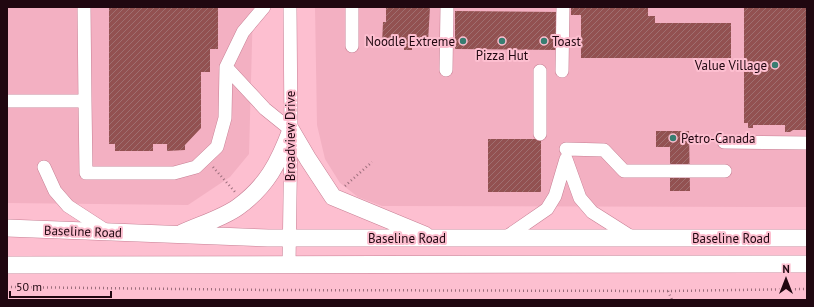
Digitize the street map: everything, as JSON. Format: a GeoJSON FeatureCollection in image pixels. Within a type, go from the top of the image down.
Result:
{"type":"FeatureCollection","features":[{"type":"Feature","properties":{"kind":"main road"},"geometry":{"type":"LineString","coordinates":[[178,235],[237,208],[264,184],[279,162],[291,130]]}},
{"type":"Feature","properties":{"kind":"main road"},"geometry":{"type":"LineString","coordinates":[[291,130],[333,197],[433,238]]}},
{"type":"Feature","properties":{"kind":"main road","name":"Baseline Road"},"geometry":{"type":"LineString","coordinates":[[7,228],[290,238],[807,238]]}},
{"type":"Feature","properties":{"kind":"main road","name":"Baseline Road"},"geometry":{"type":"LineString","coordinates":[[7,265],[807,264]]}},
{"type":"Feature","properties":{"kind":"street"},"geometry":{"type":"LineString","coordinates":[[84,7],[86,174],[174,174],[196,167],[217,147],[225,118],[226,66],[243,32],[264,7]]}},
{"type":"Feature","properties":{"kind":"street","name":"Broadview Drive"},"geometry":{"type":"LineString","coordinates":[[289,265],[291,130],[290,7]]}},
{"type":"Feature","properties":{"kind":"street"},"geometry":{"type":"LineString","coordinates":[[352,7],[352,46]]}},
{"type":"Feature","properties":{"kind":"street"},"geometry":{"type":"LineString","coordinates":[[446,70],[447,7]]}},
{"type":"Feature","properties":{"kind":"street"},"geometry":{"type":"LineString","coordinates":[[562,71],[563,7]]}},
{"type":"Feature","properties":{"kind":"street"},"geometry":{"type":"LineString","coordinates":[[226,66],[265,109],[291,130]]}},
{"type":"Feature","properties":{"kind":"street"},"geometry":{"type":"LineString","coordinates":[[540,71],[540,134]]}},
{"type":"Feature","properties":{"kind":"street"},"geometry":{"type":"LineString","coordinates":[[7,101],[86,101]]}},
{"type":"Feature","properties":{"kind":"street"},"geometry":{"type":"LineString","coordinates":[[724,142],[807,143]]}},
{"type":"Feature","properties":{"kind":"street"},"geometry":{"type":"LineString","coordinates":[[566,149],[604,150],[624,171],[725,170]]}},
{"type":"Feature","properties":{"kind":"street"},"geometry":{"type":"LineString","coordinates":[[505,238],[547,209],[555,196],[566,159],[580,198],[592,212],[633,238]]}},
{"type":"Feature","properties":{"kind":"street"},"geometry":{"type":"LineString","coordinates":[[44,167],[55,191],[68,206],[108,232]]}},
{"type":"Feature","properties":{"kind":"path"},"geometry":{"type":"LineString","coordinates":[[342,189],[372,162]]}},
{"type":"Feature","properties":{"kind":"path"},"geometry":{"type":"LineString","coordinates":[[216,172],[237,194]]}},
{"type":"Feature","properties":{"kind":"path"},"geometry":{"type":"LineString","coordinates":[[7,287],[222,290],[668,291],[807,289]]}},
{"type":"Feature","properties":{"kind":"path"},"geometry":{"type":"LineString","coordinates":[[668,291],[672,300]]}},
{"type":"Feature","properties":{"kind":"shaded area"},"geometry":{"type":"Polygon","coordinates":[[[7,7],[253,7],[249,154],[230,177],[188,205],[7,203],[7,7]]]}},
{"type":"Feature","properties":{"kind":"shaded area"},"geometry":{"type":"Polygon","coordinates":[[[315,7],[807,7],[807,207],[382,206],[358,197],[340,183],[325,159],[317,125],[315,7]]]}},
{"type":"Feature","properties":{"kind":"building"},"geometry":{"type":"Polygon","coordinates":[[[109,7],[218,7],[218,49],[210,49],[210,72],[201,72],[201,128],[185,145],[185,150],[167,151],[167,144],[153,144],[153,151],[115,151],[115,144],[109,144],[109,7]]]}},
{"type":"Feature","properties":{"kind":"building"},"geometry":{"type":"Polygon","coordinates":[[[386,7],[430,7],[428,42],[412,42],[412,50],[404,50],[404,42],[401,42],[401,44],[382,44],[383,22],[386,22],[386,7]]]}},
{"type":"Feature","properties":{"kind":"building"},"geometry":{"type":"Polygon","coordinates":[[[571,7],[648,7],[648,16],[655,16],[655,23],[731,23],[731,58],[581,58],[581,15],[571,15],[571,7]]]}},
{"type":"Feature","properties":{"kind":"building","name":"Value Village"},"geometry":{"type":"Polygon","coordinates":[[[744,7],[807,7],[807,130],[793,130],[790,132],[785,132],[785,125],[753,125],[753,128],[748,128],[748,123],[744,123],[744,7]]]}},
{"type":"Feature","properties":{"kind":"building"},"geometry":{"type":"Polygon","coordinates":[[[455,11],[560,12],[559,50],[455,49],[455,11]]]}},
{"type":"Feature","properties":{"kind":"building"},"geometry":{"type":"Polygon","coordinates":[[[656,131],[689,131],[690,191],[670,191],[670,147],[656,147],[656,131]]]}},
{"type":"Feature","properties":{"kind":"building"},"geometry":{"type":"Polygon","coordinates":[[[488,139],[541,139],[541,192],[488,192],[488,139]]]}},
{"type":"Feature","properties":{"kind":"place","name":"Noodle Extreme"},"geometry":{"type":"Point","coordinates":[463,41]}},
{"type":"Feature","properties":{"kind":"place","name":"Pizza Hut"},"geometry":{"type":"Point","coordinates":[502,41]}},
{"type":"Feature","properties":{"kind":"place","name":"Toast"},"geometry":{"type":"Point","coordinates":[544,41]}},
{"type":"Feature","properties":{"kind":"place","name":"Value Village"},"geometry":{"type":"Point","coordinates":[775,65]}},
{"type":"Feature","properties":{"kind":"place","name":"Petro-Canada"},"geometry":{"type":"Point","coordinates":[673,138]}}]}
